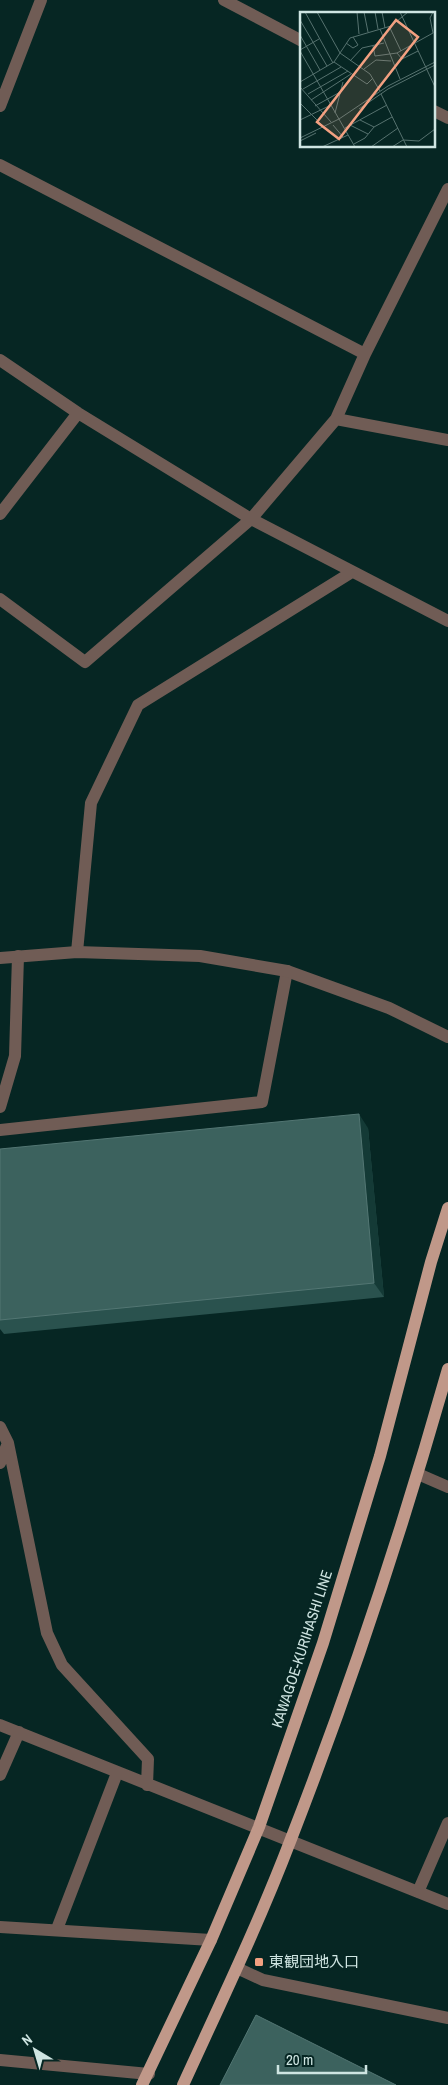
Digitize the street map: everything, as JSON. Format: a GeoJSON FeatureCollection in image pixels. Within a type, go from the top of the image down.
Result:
{"type":"FeatureCollection","features":[{"type":"Feature","properties":{"kind":"main road","name":"KAWAGOE-KURIHASHI LINE"},"geometry":{"type":"LineString","coordinates":[[146,2079],[211,1940],[259,1827],[331,1615],[380,1456],[431,1262],[448,1208]]}},
{"type":"Feature","properties":{"kind":"main road"},"geometry":{"type":"LineString","coordinates":[[183,2085],[237,1968],[291,1840],[357,1657],[418,1474],[448,1369]]}},
{"type":"Feature","properties":{"kind":"street"},"geometry":{"type":"LineString","coordinates":[[0,106],[41,0]]}},
{"type":"Feature","properties":{"kind":"street"},"geometry":{"type":"LineString","coordinates":[[224,0],[300,40]]}},
{"type":"Feature","properties":{"kind":"street"},"geometry":{"type":"LineString","coordinates":[[436,112],[448,118]]}},
{"type":"Feature","properties":{"kind":"street"},"geometry":{"type":"LineString","coordinates":[[0,165],[364,354]]}},
{"type":"Feature","properties":{"kind":"street"},"geometry":{"type":"LineString","coordinates":[[0,599],[85,662],[251,518],[336,420],[364,354],[448,189]]}},
{"type":"Feature","properties":{"kind":"street"},"geometry":{"type":"LineString","coordinates":[[0,360],[78,413],[251,518],[448,621]]}},
{"type":"Feature","properties":{"kind":"street"},"geometry":{"type":"LineString","coordinates":[[0,514],[78,413]]}},
{"type":"Feature","properties":{"kind":"street"},"geometry":{"type":"LineString","coordinates":[[336,420],[448,440]]}},
{"type":"Feature","properties":{"kind":"street"},"geometry":{"type":"LineString","coordinates":[[77,952],[91,803],[138,705],[352,572]]}},
{"type":"Feature","properties":{"kind":"street"},"geometry":{"type":"LineString","coordinates":[[0,958],[77,952],[200,956],[287,971],[390,1008],[448,1037]]}},
{"type":"Feature","properties":{"kind":"street"},"geometry":{"type":"LineString","coordinates":[[0,1107],[15,1056],[18,956]]}},
{"type":"Feature","properties":{"kind":"street"},"geometry":{"type":"LineString","coordinates":[[0,1130],[262,1102],[287,971]]}},
{"type":"Feature","properties":{"kind":"street"},"geometry":{"type":"LineString","coordinates":[[0,1428],[8,1443],[47,1633],[62,1665],[148,1759],[147,1785]]}},
{"type":"Feature","properties":{"kind":"street"},"geometry":{"type":"LineString","coordinates":[[0,1463],[8,1443]]}},
{"type":"Feature","properties":{"kind":"street"},"geometry":{"type":"LineString","coordinates":[[418,1474],[448,1487]]}},
{"type":"Feature","properties":{"kind":"street"},"geometry":{"type":"LineString","coordinates":[[0,1725],[448,1904]]}},
{"type":"Feature","properties":{"kind":"street"},"geometry":{"type":"LineString","coordinates":[[0,1776],[19,1732]]}},
{"type":"Feature","properties":{"kind":"street"},"geometry":{"type":"LineString","coordinates":[[57,1929],[117,1773]]}},
{"type":"Feature","properties":{"kind":"street"},"geometry":{"type":"LineString","coordinates":[[418,1892],[448,1823]]}},
{"type":"Feature","properties":{"kind":"street"},"geometry":{"type":"LineString","coordinates":[[0,1927],[57,1929],[211,1940]]}},
{"type":"Feature","properties":{"kind":"street"},"geometry":{"type":"LineString","coordinates":[[237,1968],[263,1980],[448,2018]]}},
{"type":"Feature","properties":{"kind":"street"},"geometry":{"type":"LineString","coordinates":[[0,2060],[146,2079]]}},
{"type":"Feature","properties":{"kind":"building"},"geometry":{"type":"Polygon","coordinates":[[[359,1114],[374,1283],[0,1320],[0,1149],[359,1114]]]}},
{"type":"Feature","properties":{"kind":"building"},"geometry":{"type":"Polygon","coordinates":[[[256,2015],[396,2085],[220,2085],[256,2015]]]}},
{"type":"Feature","properties":{"kind":"place","name":"東観団地入口"},"geometry":{"type":"Point","coordinates":[259,1962]}}]}
